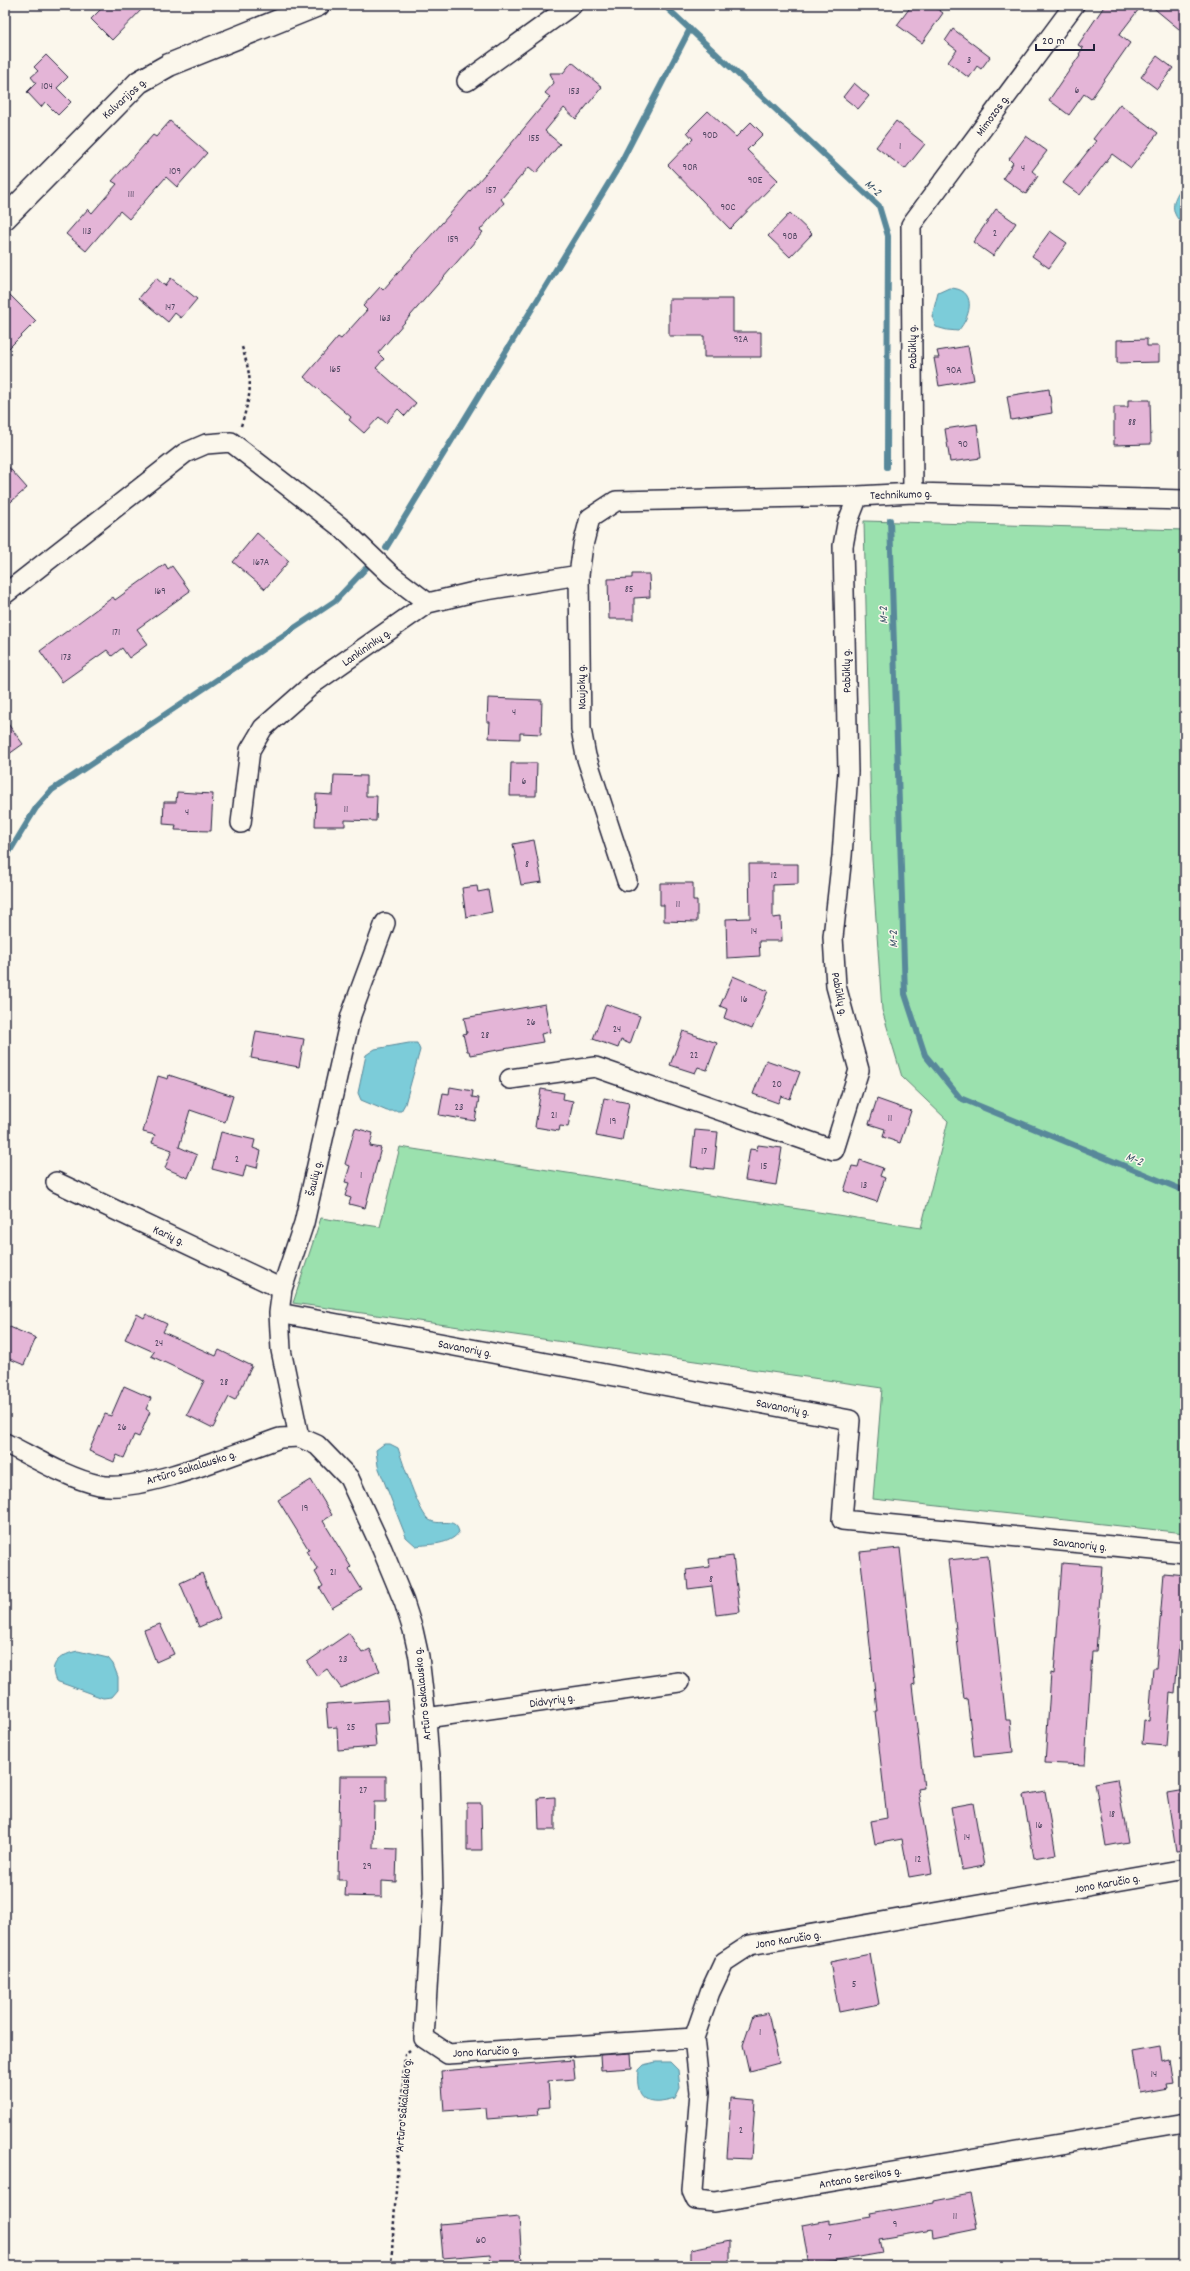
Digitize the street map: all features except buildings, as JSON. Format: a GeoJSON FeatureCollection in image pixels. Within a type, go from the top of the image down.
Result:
{"type":"FeatureCollection","features":[{"type":"Feature","properties":{"kind":"main road","name":"Kalvarijos g."},"geometry":{"type":"LineString","coordinates":[[5,218],[139,82],[169,65],[318,5]]}},
{"type":"Feature","properties":{"kind":"street"},"geometry":{"type":"LineString","coordinates":[[467,81],[572,5]]}},
{"type":"Feature","properties":{"kind":"street","name":"Mimozos g."},"geometry":{"type":"LineString","coordinates":[[911,225],[1074,5]]}},
{"type":"Feature","properties":{"kind":"street","name":"Pabūklų g."},"geometry":{"type":"LineString","coordinates":[[911,225],[913,493]]}},
{"type":"Feature","properties":{"kind":"street"},"geometry":{"type":"LineString","coordinates":[[5,594],[186,453],[206,444],[231,442],[343,529],[391,575],[428,603]]}},
{"type":"Feature","properties":{"kind":"street","name":"Technikumo g."},"geometry":{"type":"LineString","coordinates":[[616,501],[858,496],[913,493],[1185,500]]}},
{"type":"Feature","properties":{"kind":"street","name":"Pabūklų g."},"geometry":{"type":"LineString","coordinates":[[510,1079],[595,1067],[834,1150],[859,1070],[836,986],[833,938],[842,856],[848,772],[843,546],[847,524],[858,496]]}},
{"type":"Feature","properties":{"kind":"street","name":"Naujokų g."},"geometry":{"type":"LineString","coordinates":[[616,501],[590,518],[583,545],[580,574],[581,729],[586,756],[627,881]]}},
{"type":"Feature","properties":{"kind":"street","name":"Lankininkų g."},"geometry":{"type":"LineString","coordinates":[[241,823],[250,750],[263,728],[314,683],[428,603],[474,592],[580,574]]}},
{"type":"Feature","properties":{"kind":"street","name":"Šaulių g."},"geometry":{"type":"LineString","coordinates":[[299,1437],[281,1350],[279,1313],[282,1289],[304,1223],[351,1015],[385,923]]}},
{"type":"Feature","properties":{"kind":"street","name":"Karių g."},"geometry":{"type":"LineString","coordinates":[[56,1182],[282,1289]]}},
{"type":"Feature","properties":{"kind":"street","name":"Savanorių g."},"geometry":{"type":"LineString","coordinates":[[279,1313],[850,1420],[842,1520],[1185,1553]]}},
{"type":"Feature","properties":{"kind":"street","name":"Artūro Sakalausko g."},"geometry":{"type":"LineString","coordinates":[[5,1443],[72,1475],[100,1485],[123,1487],[162,1478],[280,1438],[299,1437],[318,1445],[349,1478],[382,1549],[404,1602],[413,1630],[419,1657],[426,1718],[430,1774],[433,1892],[424,2038]]}},
{"type":"Feature","properties":{"kind":"street","name":"Didvyrių g."},"geometry":{"type":"LineString","coordinates":[[426,1718],[679,1682]]}},
{"type":"Feature","properties":{"kind":"street","name":"Jono Karučio g."},"geometry":{"type":"LineString","coordinates":[[424,2038],[448,2054],[694,2038],[710,1992],[724,1962],[750,1945],[1185,1869]]}},
{"type":"Feature","properties":{"kind":"street","name":"Antano Sereikos g."},"geometry":{"type":"LineString","coordinates":[[694,2038],[700,2092],[692,2191],[696,2200],[715,2202],[1185,2122]]}},
{"type":"Feature","properties":{"kind":"path"},"geometry":{"type":"LineString","coordinates":[[231,442],[238,433],[249,402],[251,375],[242,347]]}},
{"type":"Feature","properties":{"kind":"path","name":"Artūro Sakalausko g."},"geometry":{"type":"LineString","coordinates":[[391,2266],[405,2054],[424,2038]]}},
{"type":"Feature","properties":{"kind":"green space"},"geometry":{"type":"Polygon","coordinates":[[[864,521],[1185,530],[1185,1533],[873,1499],[882,1388],[293,1303],[321,1218],[380,1227],[400,1147],[921,1228],[948,1121],[902,1077],[882,1010],[872,859],[864,521]]]}},
{"type":"Feature","properties":{"kind":"water"},"geometry":{"type":"Polygon","coordinates":[[[1185,183],[1185,219],[1178,219],[1175,214],[1174,205],[1179,191],[1185,183]]]}},
{"type":"Feature","properties":{"kind":"water"},"geometry":{"type":"Polygon","coordinates":[[[949,288],[958,289],[964,292],[968,297],[969,310],[963,325],[958,331],[936,327],[932,316],[938,293],[949,288]]]}},
{"type":"Feature","properties":{"kind":"water"},"geometry":{"type":"Polygon","coordinates":[[[417,1043],[420,1050],[405,1104],[401,1111],[387,1111],[361,1100],[358,1093],[366,1055],[375,1049],[417,1043]]]}},
{"type":"Feature","properties":{"kind":"water"},"geometry":{"type":"Polygon","coordinates":[[[384,1444],[390,1444],[398,1448],[411,1486],[424,1514],[432,1521],[454,1524],[459,1532],[455,1536],[445,1542],[416,1546],[406,1537],[378,1466],[376,1450],[384,1444]]]}},
{"type":"Feature","properties":{"kind":"water"},"geometry":{"type":"Polygon","coordinates":[[[78,1651],[108,1658],[113,1664],[118,1677],[118,1690],[112,1697],[103,1698],[56,1681],[53,1669],[55,1664],[67,1654],[78,1651]]]}},
{"type":"Feature","properties":{"kind":"water"},"geometry":{"type":"Polygon","coordinates":[[[656,2062],[670,2062],[678,2070],[680,2088],[675,2098],[650,2101],[641,2094],[638,2080],[638,2070],[643,2065],[656,2062]]]}},
{"type":"Feature","properties":{"kind":"waterway","name":"M-2"},"geometry":{"type":"LineString","coordinates":[[664,5],[879,206],[888,236],[887,467]]}},
{"type":"Feature","properties":{"kind":"waterway"},"geometry":{"type":"LineString","coordinates":[[386,548],[618,168],[690,29]]}},
{"type":"Feature","properties":{"kind":"waterway","name":"M-2"},"geometry":{"type":"LineString","coordinates":[[890,520],[905,994],[925,1055],[960,1098],[1185,1191]]}},
{"type":"Feature","properties":{"kind":"waterway"},"geometry":{"type":"LineString","coordinates":[[5,859],[36,808],[52,790],[335,601],[368,566]]}}]}
